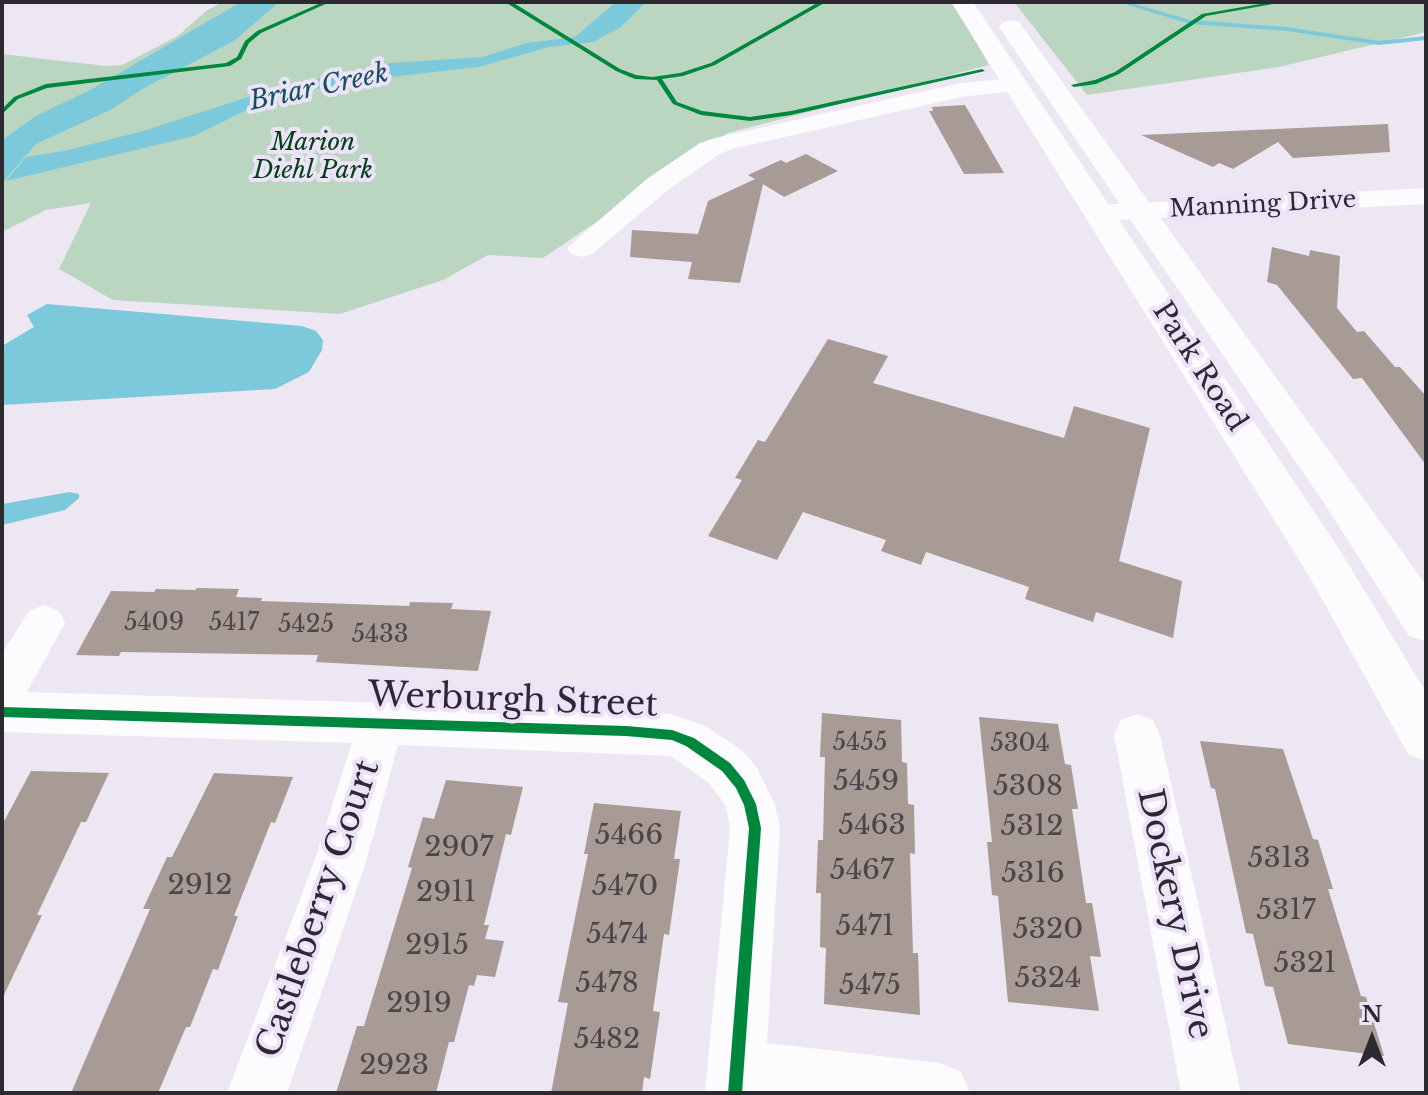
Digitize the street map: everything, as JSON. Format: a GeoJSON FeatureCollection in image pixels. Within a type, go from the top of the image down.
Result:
{"type":"FeatureCollection","features":[{"type":"Feature","properties":{"kind":"main road","name":"Park Road"},"geometry":{"type":"LineString","coordinates":[[962,2],[1325,564],[1426,738]]}},
{"type":"Feature","properties":{"kind":"main road","name":"Park Road"},"geometry":{"type":"LineString","coordinates":[[994,2],[1379,549],[1426,622]]}},
{"type":"Feature","properties":{"kind":"street"},"geometry":{"type":"LineString","coordinates":[[582,248],[658,184],[709,149],[724,143],[961,90],[1015,85]]}},
{"type":"Feature","properties":{"kind":"street","name":"Manning Drive"},"geometry":{"type":"LineString","coordinates":[[1099,213],[1426,196]]}},
{"type":"Feature","properties":{"kind":"street"},"geometry":{"type":"LineString","coordinates":[[2,694],[44,623]]}},
{"type":"Feature","properties":{"kind":"street","name":"Werburgh Street"},"geometry":{"type":"LineString","coordinates":[[2,712],[653,732],[690,742],[726,767],[747,796],[755,832],[736,1080]]}},
{"type":"Feature","properties":{"kind":"street","name":"Castleberry Court"},"geometry":{"type":"LineString","coordinates":[[257,1093],[340,862],[381,724]]}},
{"type":"Feature","properties":{"kind":"street","name":"Dockery Drive"},"geometry":{"type":"LineString","coordinates":[[1137,735],[1211,1093]]}},
{"type":"Feature","properties":{"kind":"street"},"geometry":{"type":"LineString","coordinates":[[736,1080],[940,1093]]}},
{"type":"Feature","properties":{"kind":"green space","name":"Marion Diehl Park"},"geometry":{"type":"Polygon","coordinates":[[[223,2],[954,2],[989,65],[728,133],[543,258],[488,255],[443,280],[340,314],[113,300],[59,269],[91,203],[46,210],[2,232],[2,54],[106,66],[122,65],[178,36],[206,11],[223,2]]]}},
{"type":"Feature","properties":{"kind":"green space"},"geometry":{"type":"Polygon","coordinates":[[[1014,2],[1426,2],[1426,32],[1279,67],[1087,95],[1014,2]]]}},
{"type":"Feature","properties":{"kind":"water"},"geometry":{"type":"Polygon","coordinates":[[[241,2],[279,2],[234,41],[144,88],[112,109],[36,144],[2,183],[2,140],[36,116],[92,89],[241,2]]]}},
{"type":"Feature","properties":{"kind":"water","name":"Briar Creek"},"geometry":{"type":"Polygon","coordinates":[[[616,2],[646,2],[621,27],[593,42],[549,47],[478,67],[355,81],[269,99],[194,136],[6,181],[26,157],[143,131],[279,87],[391,63],[483,57],[526,43],[575,37],[616,2]]]}},
{"type":"Feature","properties":{"kind":"water"},"geometry":{"type":"Polygon","coordinates":[[[47,304],[302,326],[316,331],[323,340],[322,350],[309,372],[275,389],[2,405],[2,346],[34,327],[27,315],[47,304]]]}},
{"type":"Feature","properties":{"kind":"water"},"geometry":{"type":"Polygon","coordinates":[[[70,492],[79,494],[79,498],[65,510],[2,525],[2,504],[70,492]]]}},
{"type":"Feature","properties":{"kind":"building"},"geometry":{"type":"Polygon","coordinates":[[[965,105],[1004,173],[964,174],[929,111],[933,111],[932,107],[965,105]]]}},
{"type":"Feature","properties":{"kind":"building"},"geometry":{"type":"Polygon","coordinates":[[[1388,124],[1390,152],[1293,158],[1278,142],[1233,169],[1219,163],[1213,167],[1141,135],[1388,124]]]}},
{"type":"Feature","properties":{"kind":"building"},"geometry":{"type":"Polygon","coordinates":[[[806,154],[838,171],[784,197],[763,184],[740,283],[688,279],[692,262],[630,257],[632,230],[698,234],[708,201],[755,179],[748,175],[781,160],[786,163],[806,154]]]}},
{"type":"Feature","properties":{"kind":"building"},"geometry":{"type":"Polygon","coordinates":[[[1272,247],[1309,256],[1310,250],[1340,256],[1337,308],[1357,332],[1364,331],[1395,367],[1400,367],[1426,396],[1426,465],[1362,378],[1353,379],[1277,285],[1267,282],[1272,247]]]}},
{"type":"Feature","properties":{"kind":"building"},"geometry":{"type":"Polygon","coordinates":[[[828,339],[888,356],[873,383],[1064,438],[1074,406],[1150,428],[1119,561],[1182,581],[1173,638],[1096,612],[1093,622],[1025,599],[1029,587],[926,552],[921,565],[881,551],[886,540],[803,512],[777,560],[708,536],[742,480],[735,478],[758,440],[765,442],[828,339]]]}},
{"type":"Feature","properties":{"kind":"building"},"geometry":{"type":"Polygon","coordinates":[[[156,589],[239,589],[236,597],[262,598],[261,601],[409,606],[410,602],[453,603],[451,609],[491,611],[478,671],[316,662],[318,655],[121,652],[119,656],[76,655],[111,591],[154,592],[156,589]]]}},
{"type":"Feature","properties":{"kind":"building"},"geometry":{"type":"Polygon","coordinates":[[[822,713],[901,720],[902,762],[907,763],[908,804],[914,805],[915,854],[910,853],[913,953],[918,953],[920,1015],[824,1004],[826,948],[820,947],[821,893],[816,893],[818,840],[823,840],[825,757],[820,757],[822,713]]]}},
{"type":"Feature","properties":{"kind":"building"},"geometry":{"type":"Polygon","coordinates":[[[979,717],[1058,724],[1065,764],[1071,765],[1078,809],[1072,809],[1086,903],[1092,903],[1101,957],[1090,956],[1099,1011],[1008,1002],[998,896],[992,895],[987,842],[992,842],[979,717]]]}},
{"type":"Feature","properties":{"kind":"building"},"geometry":{"type":"Polygon","coordinates":[[[1200,741],[1283,749],[1313,839],[1318,840],[1333,889],[1328,889],[1361,996],[1366,997],[1384,1056],[1288,1044],[1273,987],[1265,986],[1253,934],[1246,933],[1215,789],[1211,788],[1200,741]]]}},
{"type":"Feature","properties":{"kind":"building"},"geometry":{"type":"Polygon","coordinates":[[[31,771],[109,773],[86,822],[81,822],[2,999],[2,825],[31,771]]]}},
{"type":"Feature","properties":{"kind":"building"},"geometry":{"type":"Polygon","coordinates":[[[214,773],[293,777],[275,823],[271,822],[234,916],[238,916],[218,970],[213,969],[190,1027],[186,1027],[158,1093],[71,1093],[150,909],[143,909],[167,857],[172,857],[214,773]]]}},
{"type":"Feature","properties":{"kind":"building"},"geometry":{"type":"Polygon","coordinates":[[[446,780],[523,787],[511,835],[506,834],[484,925],[489,925],[485,939],[504,941],[495,977],[477,975],[474,986],[469,985],[454,1042],[449,1042],[436,1093],[336,1093],[357,1026],[364,1026],[412,868],[408,867],[423,817],[434,819],[446,780]]]}},
{"type":"Feature","properties":{"kind":"building"},"geometry":{"type":"Polygon","coordinates":[[[594,803],[681,811],[674,859],[680,859],[669,935],[664,934],[653,1011],[660,1012],[650,1079],[644,1077],[642,1093],[551,1093],[568,1003],[558,1002],[588,854],[584,854],[594,803]]]}},
{"type":"Feature","properties":{"kind":"waterway"},"geometry":{"type":"LineString","coordinates":[[1121,2],[1190,22],[1287,29],[1379,43],[1426,38]]}},
{"type":"Feature","properties":{"kind":"cycle path"},"geometry":{"type":"LineString","coordinates":[[2,112],[16,98],[46,86],[228,65],[239,58],[247,42],[259,32],[327,2]]}},
{"type":"Feature","properties":{"kind":"cycle path"},"geometry":{"type":"LineString","coordinates":[[508,2],[618,70],[635,77],[652,79],[681,75],[713,64],[823,2]]}},
{"type":"Feature","properties":{"kind":"cycle path"},"geometry":{"type":"LineString","coordinates":[[1074,85],[1096,82],[1117,73],[1204,15],[1281,2]]}},
{"type":"Feature","properties":{"kind":"cycle path"},"geometry":{"type":"LineString","coordinates":[[659,79],[675,103],[701,113],[750,119],[791,113],[982,71]]}},
{"type":"Feature","properties":{"kind":"cycle path"},"geometry":{"type":"LineString","coordinates":[[2,712],[626,731],[672,735],[690,742],[726,767],[740,784],[750,804],[755,828],[735,1093]]}}]}
